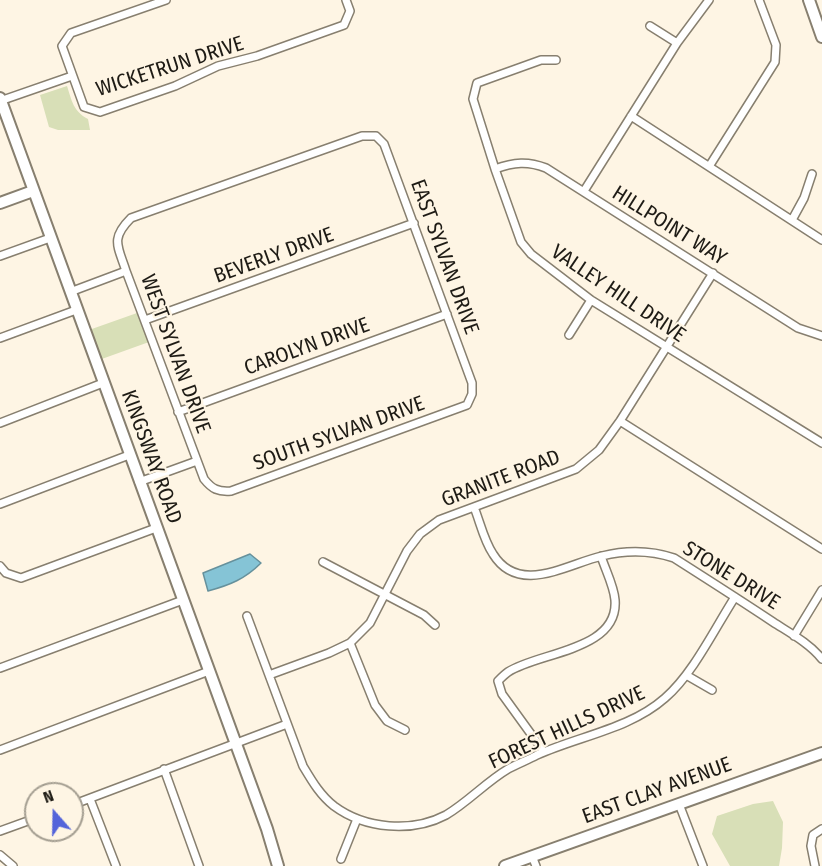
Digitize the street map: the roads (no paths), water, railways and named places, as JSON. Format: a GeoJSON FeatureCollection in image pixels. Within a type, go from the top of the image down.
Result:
{"type":"FeatureCollection","features":[{"type":"Feature","properties":{"kind":"street","name":"WICKETRUN DRIVE"},"geometry":{"type":"LineString","coordinates":[[166,0],[71,33],[62,46],[84,107],[100,112],[175,86],[218,66],[257,56],[344,25],[350,11],[346,0]]}},
{"type":"Feature","properties":{"kind":"street"},"geometry":{"type":"LineString","coordinates":[[584,191],[677,43],[710,0]]}},
{"type":"Feature","properties":{"kind":"street"},"geometry":{"type":"LineString","coordinates":[[710,165],[775,62],[776,45],[759,0]]}},
{"type":"Feature","properties":{"kind":"street"},"geometry":{"type":"LineString","coordinates":[[809,0],[822,37]]}},
{"type":"Feature","properties":{"kind":"street"},"geometry":{"type":"LineString","coordinates":[[650,26],[677,43]]}},
{"type":"Feature","properties":{"kind":"street","name":"VALLEY HILL DRIVE"},"geometry":{"type":"LineString","coordinates":[[556,60],[541,60],[477,83],[473,99],[521,242],[531,255],[591,300],[822,443]]}},
{"type":"Feature","properties":{"kind":"street"},"geometry":{"type":"LineString","coordinates":[[0,100],[72,76]]}},
{"type":"Feature","properties":{"kind":"street","name":"KINGSWAY ROAD"},"geometry":{"type":"LineString","coordinates":[[0,100],[235,743],[283,866]]}},
{"type":"Feature","properties":{"kind":"street"},"geometry":{"type":"LineString","coordinates":[[631,116],[710,165],[822,240]]}},
{"type":"Feature","properties":{"kind":"street","name":"EAST SYLVAN DRIVE"},"geometry":{"type":"LineString","coordinates":[[119,230],[131,218],[362,136],[376,136],[384,144],[414,223],[472,383],[472,394]]}},
{"type":"Feature","properties":{"kind":"street","name":"HILLPOINT WAY"},"geometry":{"type":"LineString","coordinates":[[495,169],[514,162],[535,164],[546,168],[798,328],[822,336]]}},
{"type":"Feature","properties":{"kind":"street"},"geometry":{"type":"LineString","coordinates":[[792,219],[804,198],[812,174]]}},
{"type":"Feature","properties":{"kind":"street"},"geometry":{"type":"LineString","coordinates":[[0,203],[33,191]]}},
{"type":"Feature","properties":{"kind":"street","name":"BEVERLY DRIVE"},"geometry":{"type":"LineString","coordinates":[[145,320],[414,223]]}},
{"type":"Feature","properties":{"kind":"street","name":"WEST SYLVAN DRIVE"},"geometry":{"type":"LineString","coordinates":[[119,230],[117,243],[126,271],[204,479],[211,488]]}},
{"type":"Feature","properties":{"kind":"street"},"geometry":{"type":"LineString","coordinates":[[0,256],[50,238]]}},
{"type":"Feature","properties":{"kind":"street"},"geometry":{"type":"LineString","coordinates":[[70,292],[126,271]]}},
{"type":"Feature","properties":{"kind":"street","name":"GRANITE ROAD"},"geometry":{"type":"LineString","coordinates":[[269,675],[350,643],[370,623],[407,551],[420,534],[440,520],[576,469],[599,450],[620,421],[713,273]]}},
{"type":"Feature","properties":{"kind":"street"},"geometry":{"type":"LineString","coordinates":[[569,335],[591,300]]}},
{"type":"Feature","properties":{"kind":"street"},"geometry":{"type":"LineString","coordinates":[[0,338],[76,310]]}},
{"type":"Feature","properties":{"kind":"street","name":"CAROLYN DRIVE"},"geometry":{"type":"LineString","coordinates":[[178,412],[447,314]]}},
{"type":"Feature","properties":{"kind":"street"},"geometry":{"type":"LineString","coordinates":[[0,423],[103,382]]}},
{"type":"Feature","properties":{"kind":"street","name":"SOUTH SYLVAN DRIVE"},"geometry":{"type":"LineString","coordinates":[[211,488],[220,492],[231,491],[467,405],[472,394]]}},
{"type":"Feature","properties":{"kind":"street"},"geometry":{"type":"LineString","coordinates":[[620,421],[822,549]]}},
{"type":"Feature","properties":{"kind":"street"},"geometry":{"type":"LineString","coordinates":[[0,504],[129,455]]}},
{"type":"Feature","properties":{"kind":"street"},"geometry":{"type":"LineString","coordinates":[[139,482],[197,461]]}},
{"type":"Feature","properties":{"kind":"street","name":"STONE DRIVE"},"geometry":{"type":"LineString","coordinates":[[474,507],[493,555],[507,568],[524,576],[543,576],[601,556],[632,550],[664,555],[674,558],[735,597],[794,636],[822,659]]}},
{"type":"Feature","properties":{"kind":"street"},"geometry":{"type":"LineString","coordinates":[[0,566],[6,573],[21,578],[156,528]]}},
{"type":"Feature","properties":{"kind":"street"},"geometry":{"type":"LineString","coordinates":[[544,752],[502,694],[498,681],[509,671],[581,645],[606,629],[613,615],[615,599],[601,556]]}},
{"type":"Feature","properties":{"kind":"street"},"geometry":{"type":"LineString","coordinates":[[323,562],[424,615],[435,625]]}},
{"type":"Feature","properties":{"kind":"street"},"geometry":{"type":"LineString","coordinates":[[794,636],[822,590]]}},
{"type":"Feature","properties":{"kind":"street","name":"FOREST HILLS DRIVE"},"geometry":{"type":"LineString","coordinates":[[248,616],[303,766],[316,787],[334,806],[357,819],[387,826],[418,825],[446,815],[509,769],[544,752],[639,717],[666,698],[686,675],[735,597]]}},
{"type":"Feature","properties":{"kind":"street"},"geometry":{"type":"LineString","coordinates":[[0,668],[183,600]]}},
{"type":"Feature","properties":{"kind":"street"},"geometry":{"type":"LineString","coordinates":[[350,643],[375,705],[387,721],[405,730]]}},
{"type":"Feature","properties":{"kind":"street"},"geometry":{"type":"LineString","coordinates":[[0,750],[209,671]]}},
{"type":"Feature","properties":{"kind":"street"},"geometry":{"type":"LineString","coordinates":[[686,675],[712,690]]}},
{"type":"Feature","properties":{"kind":"street"},"geometry":{"type":"LineString","coordinates":[[84,801],[287,724]]}},
{"type":"Feature","properties":{"kind":"street","name":"EAST CLAY AVENUE"},"geometry":{"type":"LineString","coordinates":[[505,866],[534,861],[679,804],[822,753]]}},
{"type":"Feature","properties":{"kind":"street"},"geometry":{"type":"LineString","coordinates":[[164,769],[199,866]]}},
{"type":"Feature","properties":{"kind":"street"},"geometry":{"type":"LineString","coordinates":[[90,799],[116,866]]}},
{"type":"Feature","properties":{"kind":"street"},"geometry":{"type":"LineString","coordinates":[[679,804],[703,866]]}},
{"type":"Feature","properties":{"kind":"street"},"geometry":{"type":"LineString","coordinates":[[341,859],[357,819]]}},
{"type":"Feature","properties":{"kind":"street"},"geometry":{"type":"LineString","coordinates":[[0,831],[24,822]]}},
{"type":"Feature","properties":{"kind":"street","name":"KINGSWAY ROAD"},"geometry":{"type":"LineString","coordinates":[[267,829],[278,866]]}},
{"type":"Feature","properties":{"kind":"street"},"geometry":{"type":"LineString","coordinates":[[815,866],[811,846],[813,835],[822,829]]}},
{"type":"Feature","properties":{"kind":"street"},"geometry":{"type":"LineString","coordinates":[[0,855],[13,866]]}},
{"type":"Feature","properties":{"kind":"water"},"geometry":{"type":"Polygon","coordinates":[[[250,554],[261,563],[255,569],[237,581],[208,591],[203,573],[250,554]]]}}]}
